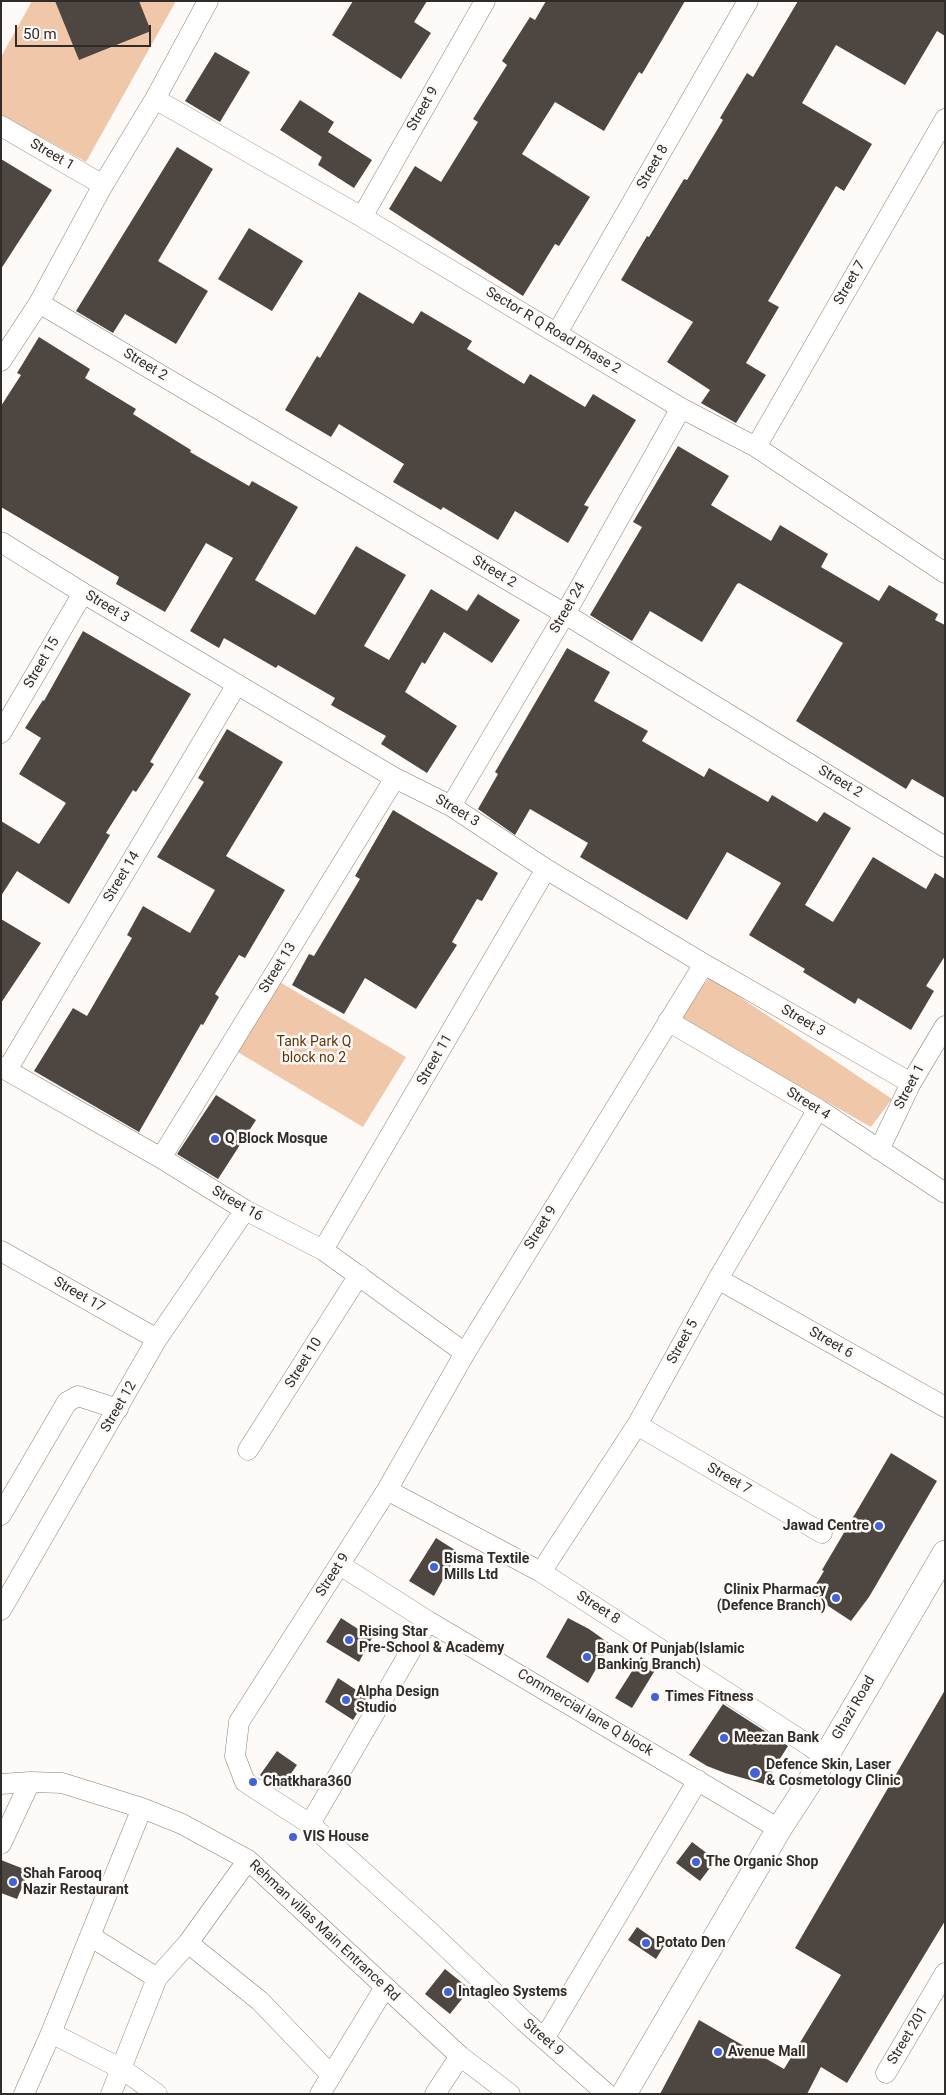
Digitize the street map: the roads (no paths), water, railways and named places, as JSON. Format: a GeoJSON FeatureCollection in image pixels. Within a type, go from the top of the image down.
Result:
{"type":"FeatureCollection","features":[{"type":"Feature","properties":{"kind":"main road","name":"Ghazi Road"},"geometry":{"type":"LineString","coordinates":[[624,2094],[945,1553]]}},
{"type":"Feature","properties":{"kind":"street"},"geometry":{"type":"LineString","coordinates":[[1,361],[39,303],[103,185],[155,99],[208,1]]}},
{"type":"Feature","properties":{"kind":"street","name":"Street 9"},"geometry":{"type":"LineString","coordinates":[[362,217],[485,1]]}},
{"type":"Feature","properties":{"kind":"street","name":"Street 8"},"geometry":{"type":"LineString","coordinates":[[557,333],[748,1]]}},
{"type":"Feature","properties":{"kind":"street","name":"Sector R Q Road Phase 2"},"geometry":{"type":"LineString","coordinates":[[155,99],[362,217],[681,408],[756,447],[944,570]]}},
{"type":"Feature","properties":{"kind":"street","name":"Street 7"},"geometry":{"type":"LineString","coordinates":[[756,447],[945,119]]}},
{"type":"Feature","properties":{"kind":"street","name":"Street 1"},"geometry":{"type":"LineString","coordinates":[[1,126],[103,185]]}},
{"type":"Feature","properties":{"kind":"street","name":"Street 2"},"geometry":{"type":"LineString","coordinates":[[39,303],[565,614],[945,847]]}},
{"type":"Feature","properties":{"kind":"street","name":"Street 24"},"geometry":{"type":"LineString","coordinates":[[451,806],[565,614],[681,408]]}},
{"type":"Feature","properties":{"kind":"street","name":"Street 3"},"geometry":{"type":"LineString","coordinates":[[1,542],[83,593],[395,778],[451,806],[546,869],[704,964],[911,1083]]}},
{"type":"Feature","properties":{"kind":"street","name":"Street 15"},"geometry":{"type":"LineString","coordinates":[[1,733],[83,593]]}},
{"type":"Feature","properties":{"kind":"street","name":"Street 14"},"geometry":{"type":"LineString","coordinates":[[4,1069],[237,684]]}},
{"type":"Feature","properties":{"kind":"street","name":"Street 13"},"geometry":{"type":"LineString","coordinates":[[161,1158],[395,778]]}},
{"type":"Feature","properties":{"kind":"street","name":"Street 11"},"geometry":{"type":"LineString","coordinates":[[323,1250],[546,869]]}},
{"type":"Feature","properties":{"kind":"street","name":"Street 9"},"geometry":{"type":"LineString","coordinates":[[607,2094],[544,2039],[429,1931],[310,1824],[245,1782],[236,1756],[239,1722],[387,1490],[465,1353],[704,964]]}},
{"type":"Feature","properties":{"kind":"street","name":"Street 4"},"geometry":{"type":"LineString","coordinates":[[668,1021],[818,1109],[945,1193]]}},
{"type":"Feature","properties":{"kind":"street","name":"Street 1"},"geometry":{"type":"LineString","coordinates":[[879,1150],[911,1083],[945,1026]]}},
{"type":"Feature","properties":{"kind":"street","name":"Street 16"},"geometry":{"type":"LineString","coordinates":[[4,1069],[161,1158],[245,1210],[323,1250],[465,1353]]}},
{"type":"Feature","properties":{"kind":"street","name":"Street 5"},"geometry":{"type":"LineString","coordinates":[[541,1572],[637,1425],[718,1279],[818,1109]]}},
{"type":"Feature","properties":{"kind":"street","name":"Street 12"},"geometry":{"type":"LineString","coordinates":[[1,1610],[118,1410],[157,1339],[245,1210]]}},
{"type":"Feature","properties":{"kind":"street","name":"Street 17"},"geometry":{"type":"LineString","coordinates":[[2,1252],[157,1339]]}},
{"type":"Feature","properties":{"kind":"street","name":"Street 10"},"geometry":{"type":"LineString","coordinates":[[248,1450],[359,1275]]}},
{"type":"Feature","properties":{"kind":"street","name":"Street 6"},"geometry":{"type":"LineString","coordinates":[[718,1279],[945,1407]]}},
{"type":"Feature","properties":{"kind":"street"},"geometry":{"type":"LineString","coordinates":[[1,1515],[67,1402],[78,1396],[118,1410]]}},
{"type":"Feature","properties":{"kind":"street","name":"Street 7"},"geometry":{"type":"LineString","coordinates":[[637,1425],[822,1533]]}},
{"type":"Feature","properties":{"kind":"street","name":"Street 8"},"geometry":{"type":"LineString","coordinates":[[387,1490],[541,1572],[810,1746],[825,1758]]}},
{"type":"Feature","properties":{"kind":"street","name":"Commercial lane Q block"},"geometry":{"type":"LineString","coordinates":[[340,1565],[428,1621],[780,1829]]}},
{"type":"Feature","properties":{"kind":"street"},"geometry":{"type":"LineString","coordinates":[[310,1824],[428,1621]]}},
{"type":"Feature","properties":{"kind":"street"},"geometry":{"type":"LineString","coordinates":[[544,2039],[698,1780]]}},
{"type":"Feature","properties":{"kind":"street"},"geometry":{"type":"LineString","coordinates":[[1,1844],[30,1782]]}},
{"type":"Feature","properties":{"kind":"street","name":"Rehman villas Main Entrance Rd"},"geometry":{"type":"LineString","coordinates":[[1,1784],[30,1782],[62,1783],[142,1808],[182,1824],[248,1860],[460,2056],[510,2094]]}},
{"type":"Feature","properties":{"kind":"street"},"geometry":{"type":"LineString","coordinates":[[24,2094],[51,2033],[142,1808]]}},
{"type":"Feature","properties":{"kind":"street"},"geometry":{"type":"LineString","coordinates":[[111,2094],[156,1978],[188,1943],[248,1860]]}},
{"type":"Feature","properties":{"kind":"street"},"geometry":{"type":"LineString","coordinates":[[90,1936],[156,1978]]}},
{"type":"Feature","properties":{"kind":"street"},"geometry":{"type":"LineString","coordinates":[[188,1943],[260,2001],[331,2075]]}},
{"type":"Feature","properties":{"kind":"street","name":"Street 201"},"geometry":{"type":"LineString","coordinates":[[886,2072],[945,1973]]}},
{"type":"Feature","properties":{"kind":"street"},"geometry":{"type":"LineString","coordinates":[[320,2094],[385,1987]]}},
{"type":"Feature","properties":{"kind":"street"},"geometry":{"type":"LineString","coordinates":[[51,2033],[122,2069],[157,2094]]}},
{"type":"Feature","properties":{"kind":"street"},"geometry":{"type":"LineString","coordinates":[[435,2094],[460,2056]]}},
{"type":"Feature","properties":{"kind":"place","name":"Q Block Mosque"},"geometry":{"type":"Point","coordinates":[215,1139]}},
{"type":"Feature","properties":{"kind":"place","name":"Jawad Centre"},"geometry":{"type":"Point","coordinates":[879,1526]}},
{"type":"Feature","properties":{"kind":"place","name":"Bisma Textile Mills Ltd"},"geometry":{"type":"Point","coordinates":[434,1567]}},
{"type":"Feature","properties":{"kind":"place","name":"Clinix Pharmacy (Defence Branch)"},"geometry":{"type":"Point","coordinates":[836,1598]}},
{"type":"Feature","properties":{"kind":"place","name":"Rising Star Pre-School & Academy"},"geometry":{"type":"Point","coordinates":[349,1640]}},
{"type":"Feature","properties":{"kind":"place","name":"Bank Of Punjab(Islamic Banking Branch)"},"geometry":{"type":"Point","coordinates":[587,1657]}},
{"type":"Feature","properties":{"kind":"place","name":"Times Fitness"},"geometry":{"type":"Point","coordinates":[655,1697]}},
{"type":"Feature","properties":{"kind":"place","name":"Alpha Design Studio"},"geometry":{"type":"Point","coordinates":[346,1700]}},
{"type":"Feature","properties":{"kind":"place","name":"Meezan Bank"},"geometry":{"type":"Point","coordinates":[724,1738]}},
{"type":"Feature","properties":{"kind":"place","name":"Defence Skin, Laser & Cosmetology Clinic"},"geometry":{"type":"Point","coordinates":[755,1773]}},
{"type":"Feature","properties":{"kind":"place","name":"Chatkhara360"},"geometry":{"type":"Point","coordinates":[253,1782]}},
{"type":"Feature","properties":{"kind":"place","name":"VIS House"},"geometry":{"type":"Point","coordinates":[293,1837]}},
{"type":"Feature","properties":{"kind":"place","name":"The Organic Shop"},"geometry":{"type":"Point","coordinates":[696,1862]}},
{"type":"Feature","properties":{"kind":"place","name":"Shah Farooq Nazir Restaurant"},"geometry":{"type":"Point","coordinates":[13,1882]}},
{"type":"Feature","properties":{"kind":"place","name":"Potato Den"},"geometry":{"type":"Point","coordinates":[646,1943]}},
{"type":"Feature","properties":{"kind":"place","name":"Intagleo Systems"},"geometry":{"type":"Point","coordinates":[448,1992]}},
{"type":"Feature","properties":{"kind":"place","name":"Avenue Mall"},"geometry":{"type":"Point","coordinates":[718,2052]}},
{"type":"Feature","properties":{"kind":"park label","name":"Tank Park Q block no 2"},"geometry":{"type":"Point","coordinates":[314,1050]}}]}
